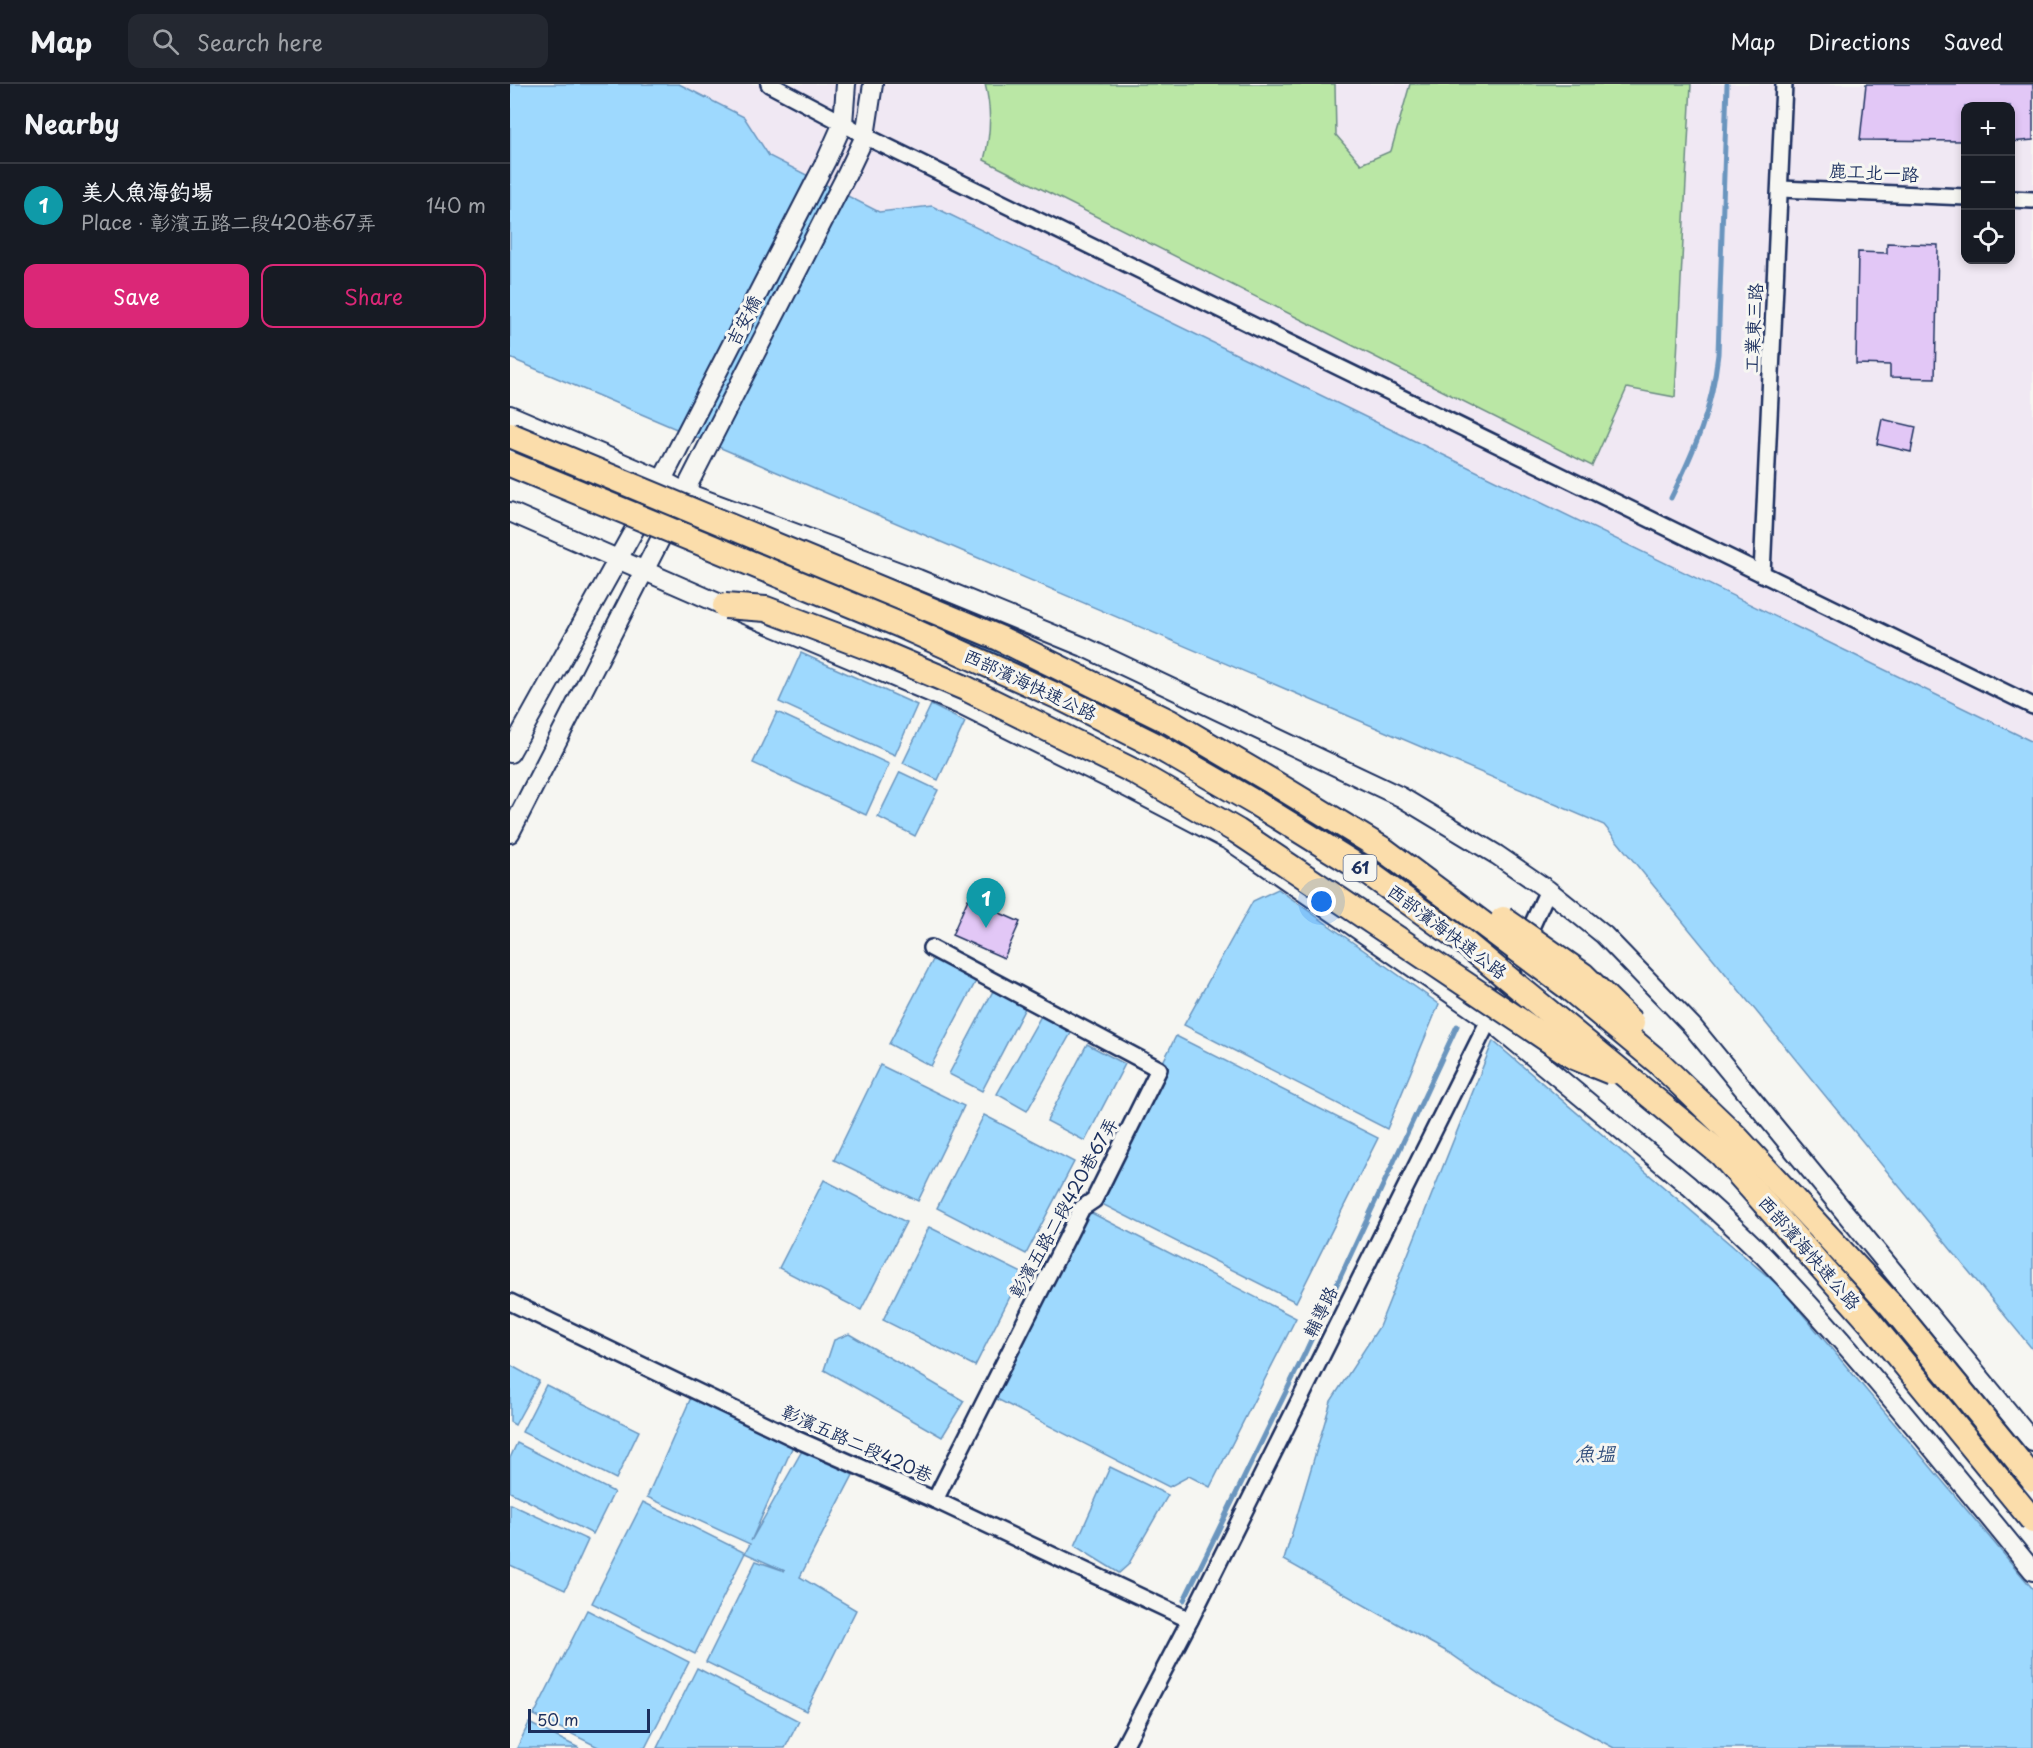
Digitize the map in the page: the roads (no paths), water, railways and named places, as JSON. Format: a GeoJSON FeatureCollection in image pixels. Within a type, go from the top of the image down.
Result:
{"type":"FeatureCollection","features":[{"type":"Feature","properties":{"kind":"highway","name":"西部濱海快速公路"},"geometry":{"type":"LineString","coordinates":[[510,435],[999,638],[1170,722],[1384,850],[1569,988],[1658,1062],[1735,1136],[1890,1304],[2033,1479]]}},
{"type":"Feature","properties":{"kind":"highway","name":"西部濱海快速公路"},"geometry":{"type":"LineString","coordinates":[[510,464],[900,625],[1059,697],[1155,745],[1257,804],[1370,874],[1465,943],[1721,1154],[1870,1322],[2033,1521]]}},
{"type":"Feature","properties":{"kind":"highway"},"geometry":{"type":"LineString","coordinates":[[764,523],[798,546],[821,558],[997,626],[1173,710],[1393,839],[1583,975],[1630,1020],[1658,1062]]}},
{"type":"Feature","properties":{"kind":"highway"},"geometry":{"type":"LineString","coordinates":[[725,606],[766,609],[880,652],[965,688],[1135,772],[1237,831],[1574,1057],[1632,1080]]}},
{"type":"Feature","properties":{"kind":"street"},"geometry":{"type":"LineString","coordinates":[[769,84],[865,136],[2033,706]]}},
{"type":"Feature","properties":{"kind":"street","name":"吉安橋"},"geometry":{"type":"LineString","coordinates":[[510,753],[662,480],[826,161],[843,123],[846,84]]}},
{"type":"Feature","properties":{"kind":"street","name":"吉安橋"},"geometry":{"type":"LineString","coordinates":[[510,833],[847,174],[865,136],[873,84]]}},
{"type":"Feature","properties":{"kind":"street","name":"工業東三路"},"geometry":{"type":"LineString","coordinates":[[1762,574],[1784,84]]}},
{"type":"Feature","properties":{"kind":"street","name":"鹿工北一路"},"geometry":{"type":"LineString","coordinates":[[1781,189],[1961,197]]}},
{"type":"Feature","properties":{"kind":"street"},"geometry":{"type":"LineString","coordinates":[[2015,199],[2033,200]]}},
{"type":"Feature","properties":{"kind":"street"},"geometry":{"type":"LineString","coordinates":[[510,416],[662,480],[684,492],[918,579],[1105,657],[1401,797],[1497,855],[1548,890],[1604,935],[1692,1026],[2033,1442]]}},
{"type":"Feature","properties":{"kind":"street"},"geometry":{"type":"LineString","coordinates":[[510,512],[958,704],[1128,788],[1230,841],[1489,1020],[1689,1186],[1761,1254],[1844,1343],[2033,1571]]}},
{"type":"Feature","properties":{"kind":"street","name":"輔導路"},"geometry":{"type":"LineString","coordinates":[[1122,1748],[1190,1620],[1489,1020],[1548,890]]}},
{"type":"Feature","properties":{"kind":"street","name":"彰濱五路二段420巷67弄"},"geometry":{"type":"LineString","coordinates":[[931,948],[1159,1069],[1094,1200],[1082,1208],[935,1500]]}},
{"type":"Feature","properties":{"kind":"street","name":"彰濱五路二段420巷"},"geometry":{"type":"LineString","coordinates":[[510,1302],[796,1439],[935,1500],[1190,1620]]}},
{"type":"Feature","properties":{"kind":"water"},"geometry":{"type":"Polygon","coordinates":[[[510,84],[679,84],[744,117],[769,156],[879,212],[932,206],[2033,742],[2033,1350],[1604,825],[510,358],[510,84]]]}},
{"type":"Feature","properties":{"kind":"water"},"geometry":{"type":"Polygon","coordinates":[[[801,653],[917,705],[895,755],[779,702],[801,653]]]}},
{"type":"Feature","properties":{"kind":"water"},"geometry":{"type":"Polygon","coordinates":[[[931,705],[965,722],[938,780],[903,763],[931,705]]]}},
{"type":"Feature","properties":{"kind":"water"},"geometry":{"type":"Polygon","coordinates":[[[777,712],[889,764],[866,815],[753,763],[777,712]]]}},
{"type":"Feature","properties":{"kind":"water"},"geometry":{"type":"Polygon","coordinates":[[[900,772],[938,790],[915,836],[878,817],[900,772]]]}},
{"type":"Feature","properties":{"kind":"water"},"geometry":{"type":"Polygon","coordinates":[[[1278,889],[1439,1004],[1387,1129],[1184,1025],[1253,901],[1278,889]]]}},
{"type":"Feature","properties":{"kind":"water"},"geometry":{"type":"Polygon","coordinates":[[[934,958],[976,981],[931,1066],[889,1044],[934,958]]]}},
{"type":"Feature","properties":{"kind":"water"},"geometry":{"type":"Polygon","coordinates":[[[993,991],[1025,1008],[982,1091],[949,1074],[993,991]]]}},
{"type":"Feature","properties":{"kind":"water"},"geometry":{"type":"Polygon","coordinates":[[[1041,1016],[1071,1033],[1027,1111],[997,1094],[1041,1016]]]}},
{"type":"Feature","properties":{"kind":"water"},"geometry":{"type":"Polygon","coordinates":[[[1176,1036],[1378,1138],[1296,1302],[1094,1200],[1176,1036]]]}},
{"type":"Feature","properties":{"kind":"water","name":"魚塭"},"geometry":{"type":"Polygon","coordinates":[[[1493,1041],[1779,1286],[2033,1589],[2033,1748],[1614,1748],[1496,1685],[1451,1654],[1284,1560],[1331,1401],[1379,1327],[1493,1041]]]}},
{"type":"Feature","properties":{"kind":"water"},"geometry":{"type":"Polygon","coordinates":[[[1087,1044],[1125,1064],[1085,1141],[1047,1121],[1087,1044]]]}},
{"type":"Feature","properties":{"kind":"water"},"geometry":{"type":"Polygon","coordinates":[[[880,1065],[964,1106],[918,1201],[834,1160],[880,1065]]]}},
{"type":"Feature","properties":{"kind":"water"},"geometry":{"type":"Polygon","coordinates":[[[984,1115],[1074,1162],[1026,1254],[937,1208],[984,1115]]]}},
{"type":"Feature","properties":{"kind":"water"},"geometry":{"type":"Polygon","coordinates":[[[824,1180],[906,1222],[861,1310],[779,1268],[824,1180]]]}},
{"type":"Feature","properties":{"kind":"water"},"geometry":{"type":"Polygon","coordinates":[[[1082,1208],[1296,1318],[1210,1487],[1189,1476],[1169,1487],[987,1394],[1082,1208]]]}},
{"type":"Feature","properties":{"kind":"water"},"geometry":{"type":"Polygon","coordinates":[[[929,1227],[1022,1273],[975,1366],[883,1320],[929,1227]]]}},
{"type":"Feature","properties":{"kind":"water"},"geometry":{"type":"Polygon","coordinates":[[[849,1334],[964,1401],[942,1437],[824,1370],[834,1340],[849,1334]]]}},
{"type":"Feature","properties":{"kind":"water"},"geometry":{"type":"Polygon","coordinates":[[[510,1365],[539,1381],[515,1425],[510,1422],[510,1365]]]}},
{"type":"Feature","properties":{"kind":"water"},"geometry":{"type":"Polygon","coordinates":[[[546,1385],[639,1431],[616,1479],[522,1432],[546,1385]]]}},
{"type":"Feature","properties":{"kind":"water"},"geometry":{"type":"Polygon","coordinates":[[[693,1393],[796,1439],[751,1541],[803,1449],[853,1475],[800,1577],[856,1610],[806,1711],[706,1662],[756,1561],[785,1571],[745,1553],[750,1544],[647,1497],[693,1393]]]}},
{"type":"Feature","properties":{"kind":"water"},"geometry":{"type":"Polygon","coordinates":[[[517,1443],[614,1492],[593,1534],[510,1492],[510,1458],[517,1443]]]}},
{"type":"Feature","properties":{"kind":"water"},"geometry":{"type":"Polygon","coordinates":[[[1110,1467],[1168,1495],[1128,1565],[1119,1573],[1075,1546],[1110,1467]]]}},
{"type":"Feature","properties":{"kind":"water"},"geometry":{"type":"Polygon","coordinates":[[[643,1502],[745,1553],[695,1654],[592,1603],[643,1502]]]}},
{"type":"Feature","properties":{"kind":"water"},"geometry":{"type":"Polygon","coordinates":[[[510,1504],[588,1540],[565,1590],[510,1565],[510,1504]]]}},
{"type":"Feature","properties":{"kind":"water"},"geometry":{"type":"Polygon","coordinates":[[[587,1610],[689,1662],[645,1748],[600,1748],[534,1715],[587,1610]]]}},
{"type":"Feature","properties":{"kind":"water"},"geometry":{"type":"Polygon","coordinates":[[[697,1668],[799,1721],[785,1748],[657,1748],[697,1668]]]}},
{"type":"Feature","properties":{"kind":"water"},"geometry":{"type":"Polygon","coordinates":[[[529,1723],[579,1748],[517,1748],[529,1723]]]}},
{"type":"Feature","properties":{"kind":"waterway"},"geometry":{"type":"LineString","coordinates":[[1671,498],[1702,428],[1712,393],[1718,354],[1727,84]]}},
{"type":"Feature","properties":{"kind":"waterway"},"geometry":{"type":"LineString","coordinates":[[916,616],[1070,686],[1124,716]]}},
{"type":"Feature","properties":{"kind":"waterway"},"geometry":{"type":"LineString","coordinates":[[1261,793],[1319,825],[1355,851]]}},
{"type":"Feature","properties":{"kind":"waterway"},"geometry":{"type":"LineString","coordinates":[[1184,1600],[1304,1355],[1457,1026]]}},
{"type":"Feature","properties":{"kind":"place","name":"美人魚海釣場"},"geometry":{"type":"Point","coordinates":[986,928]}}]}
